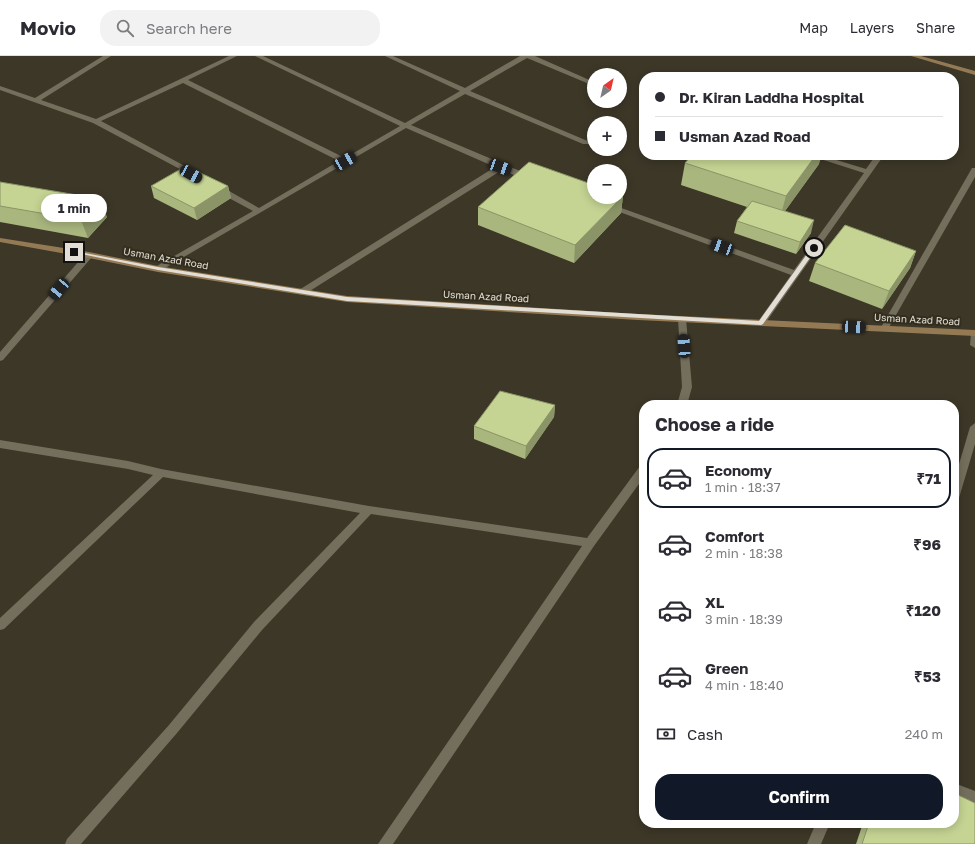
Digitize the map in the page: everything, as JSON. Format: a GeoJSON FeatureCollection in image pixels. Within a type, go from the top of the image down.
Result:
{"type":"FeatureCollection","features":[{"type":"Feature","properties":{"kind":"main road"},"geometry":{"type":"LineString","coordinates":[[914,56],[975,73]]}},
{"type":"Feature","properties":{"kind":"main road","name":"Usman Azad Road"},"geometry":{"type":"LineString","coordinates":[[0,240],[89,255],[158,269],[347,299],[682,319],[975,333]]}},
{"type":"Feature","properties":{"kind":"street"},"geometry":{"type":"LineString","coordinates":[[36,100],[108,56]]}},
{"type":"Feature","properties":{"kind":"street"},"geometry":{"type":"LineString","coordinates":[[96,121],[234,56]]}},
{"type":"Feature","properties":{"kind":"street"},"geometry":{"type":"LineString","coordinates":[[258,56],[406,126],[500,167],[537,181]]}},
{"type":"Feature","properties":{"kind":"street"},"geometry":{"type":"LineString","coordinates":[[388,56],[465,91],[586,142]]}},
{"type":"Feature","properties":{"kind":"street"},"geometry":{"type":"LineString","coordinates":[[158,269],[524,56],[587,81]]}},
{"type":"Feature","properties":{"kind":"street"},"geometry":{"type":"LineString","coordinates":[[182,80],[345,161]]}},
{"type":"Feature","properties":{"kind":"street"},"geometry":{"type":"LineString","coordinates":[[0,88],[96,121],[198,177]]}},
{"type":"Feature","properties":{"kind":"street"},"geometry":{"type":"LineString","coordinates":[[829,160],[869,172]]}},
{"type":"Feature","properties":{"kind":"street"},"geometry":{"type":"LineString","coordinates":[[761,323],[877,160]]}},
{"type":"Feature","properties":{"kind":"street"},"geometry":{"type":"LineString","coordinates":[[302,292],[500,167]]}},
{"type":"Feature","properties":{"kind":"street"},"geometry":{"type":"LineString","coordinates":[[884,328],[975,170]]}},
{"type":"Feature","properties":{"kind":"street"},"geometry":{"type":"LineString","coordinates":[[212,185],[259,211]]}},
{"type":"Feature","properties":{"kind":"street"},"geometry":{"type":"LineString","coordinates":[[604,205],[796,274]]}},
{"type":"Feature","properties":{"kind":"street"},"geometry":{"type":"LineString","coordinates":[[0,358],[89,255]]}},
{"type":"Feature","properties":{"kind":"street"},"geometry":{"type":"LineString","coordinates":[[682,319],[687,387],[683,400]]}},
{"type":"Feature","properties":{"kind":"street"},"geometry":{"type":"LineString","coordinates":[[975,333],[975,346]]}},
{"type":"Feature","properties":{"kind":"street"},"geometry":{"type":"LineString","coordinates":[[959,481],[975,427]]}},
{"type":"Feature","properties":{"kind":"street"},"geometry":{"type":"LineString","coordinates":[[0,444],[128,465],[161,473],[369,510],[590,542]]}},
{"type":"Feature","properties":{"kind":"street"},"geometry":{"type":"LineString","coordinates":[[0,625],[161,473]]}},
{"type":"Feature","properties":{"kind":"street"},"geometry":{"type":"LineString","coordinates":[[385,844],[590,542],[639,476]]}},
{"type":"Feature","properties":{"kind":"street"},"geometry":{"type":"LineString","coordinates":[[72,844],[173,729],[258,626],[369,510]]}},
{"type":"Feature","properties":{"kind":"street"},"geometry":{"type":"LineString","coordinates":[[959,791],[975,797]]}},
{"type":"Feature","properties":{"kind":"street"},"geometry":{"type":"LineString","coordinates":[[814,844],[821,828]]}},
{"type":"Feature","properties":{"kind":"building"},"geometry":{"type":"Polygon","coordinates":[[[688,160],[812,160],[786,196],[685,163],[688,160]]]}},
{"type":"Feature","properties":{"kind":"building"},"geometry":{"type":"Polygon","coordinates":[[[529,162],[587,183],[587,204],[615,204],[575,245],[478,207],[529,162]]]}},
{"type":"Feature","properties":{"kind":"building"},"geometry":{"type":"Polygon","coordinates":[[[186,166],[228,186],[194,208],[151,186],[186,166]]]}},
{"type":"Feature","properties":{"kind":"building"},"geometry":{"type":"Polygon","coordinates":[[[0,182],[101,199],[81,220],[0,206],[0,182]]]}},
{"type":"Feature","properties":{"kind":"building"},"geometry":{"type":"Polygon","coordinates":[[[752,201],[814,220],[800,242],[737,221],[752,201]]]}},
{"type":"Feature","properties":{"kind":"building"},"geometry":{"type":"Polygon","coordinates":[[[845,225],[916,251],[889,291],[815,263],[845,225]]]}},
{"type":"Feature","properties":{"kind":"building"},"geometry":{"type":"Polygon","coordinates":[[[500,391],[555,405],[526,446],[474,426],[500,391]]]}},
{"type":"Feature","properties":{"kind":"building"},"geometry":{"type":"Polygon","coordinates":[[[959,795],[975,803],[975,844],[862,844],[867,828],[959,828],[959,795]]]}},
{"type":"Feature","properties":{"kind":"route"},"geometry":{"type":"LineString","coordinates":[[74,252],[158,269],[347,299],[761,323],[814,248]]}}]}
